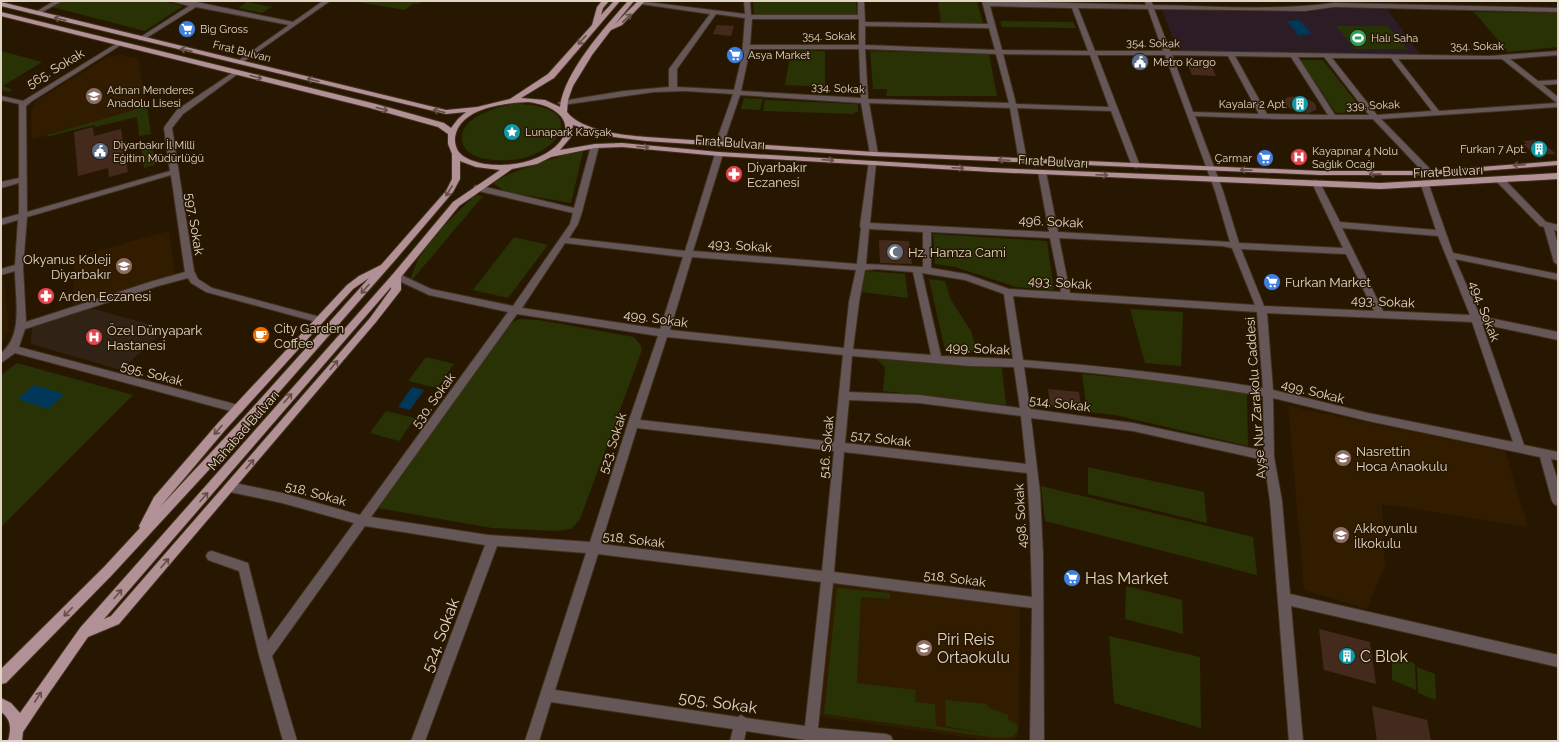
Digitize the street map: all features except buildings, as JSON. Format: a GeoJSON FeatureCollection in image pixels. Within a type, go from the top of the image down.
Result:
{"type":"FeatureCollection","features":[{"type":"Feature","properties":{"kind":"main road"},"geometry":{"type":"LineString","coordinates":[[594,28],[600,7],[606,1]]}},
{"type":"Feature","properties":{"kind":"main road"},"geometry":{"type":"LineString","coordinates":[[513,100],[551,76],[618,1]]}},
{"type":"Feature","properties":{"kind":"main road"},"geometry":{"type":"LineString","coordinates":[[563,112],[562,103],[573,76],[631,1]]}},
{"type":"Feature","properties":{"kind":"main road"},"geometry":{"type":"LineString","coordinates":[[608,29],[620,24],[641,1]]}},
{"type":"Feature","properties":{"kind":"main road","name":"Fırat Bulvarı"},"geometry":{"type":"LineString","coordinates":[[1,4],[446,112],[478,109]]}},
{"type":"Feature","properties":{"kind":"main road","name":"Fırat Bulvarı"},"geometry":{"type":"LineString","coordinates":[[1,14],[237,72],[441,125],[452,133]]}},
{"type":"Feature","properties":{"kind":"main road"},"geometry":{"type":"LineString","coordinates":[[513,100],[542,102],[554,106],[563,112],[569,120],[570,127],[565,142],[549,155],[524,165],[510,167],[478,166],[465,161],[456,154],[451,140],[452,133],[457,124],[466,116],[478,109],[494,103],[513,100]]}},
{"type":"Feature","properties":{"kind":"main road","name":"Fırat Bulvarı"},"geometry":{"type":"LineString","coordinates":[[569,120],[596,131],[627,138],[719,149]]}},
{"type":"Feature","properties":{"kind":"main road"},"geometry":{"type":"LineString","coordinates":[[622,145],[617,142],[617,140],[627,138]]}},
{"type":"Feature","properties":{"kind":"main road","name":"Fırat Bulvarı"},"geometry":{"type":"LineString","coordinates":[[549,155],[595,146],[622,145],[873,158],[1042,172],[1381,186],[1424,185],[1558,176]]}},
{"type":"Feature","properties":{"kind":"main road","name":"Mahabad Bulvarı"},"geometry":{"type":"LineString","coordinates":[[1,678],[48,632],[140,536],[249,419],[385,267],[449,192],[456,178],[456,154]]}},
{"type":"Feature","properties":{"kind":"main road","name":"Fırat Bulvarı"},"geometry":{"type":"LineString","coordinates":[[873,158],[1023,161],[1370,174],[1429,173],[1558,163]]}},
{"type":"Feature","properties":{"kind":"main road","name":"Mahabad Bulvarı"},"geometry":{"type":"LineString","coordinates":[[16,736],[40,694],[84,632],[396,276],[444,217],[456,204],[477,188],[510,167]]}},
{"type":"Feature","properties":{"kind":"main road"},"geometry":{"type":"LineString","coordinates":[[140,536],[158,500],[238,409],[350,287],[362,278],[385,267]]}},
{"type":"Feature","properties":{"kind":"main road"},"geometry":{"type":"LineString","coordinates":[[84,632],[115,620],[373,320],[396,290],[396,276]]}},
{"type":"Feature","properties":{"kind":"main road"},"geometry":{"type":"LineString","coordinates":[[1,705],[10,709],[16,718],[16,736]]}},
{"type":"Feature","properties":{"kind":"street"},"geometry":{"type":"LineString","coordinates":[[37,13],[59,1]]}},
{"type":"Feature","properties":{"kind":"street"},"geometry":{"type":"LineString","coordinates":[[174,1],[294,24]]}},
{"type":"Feature","properties":{"kind":"street"},"geometry":{"type":"LineString","coordinates":[[141,39],[202,1]]}},
{"type":"Feature","properties":{"kind":"street"},"geometry":{"type":"LineString","coordinates":[[240,62],[327,1]]}},
{"type":"Feature","properties":{"kind":"street"},"geometry":{"type":"LineString","coordinates":[[641,1],[749,17],[992,26]]}},
{"type":"Feature","properties":{"kind":"street","name":"523. Sokak"},"geometry":{"type":"LineString","coordinates":[[532,741],[633,423],[664,333],[737,92],[748,47],[749,17],[747,1]]}},
{"type":"Feature","properties":{"kind":"street","name":"516. Sokak"},"geometry":{"type":"LineString","coordinates":[[811,734],[828,576],[848,352],[854,302],[861,267],[864,226],[873,158],[861,46],[862,21],[860,1]]}},
{"type":"Feature","properties":{"kind":"street"},"geometry":{"type":"LineString","coordinates":[[1236,1],[1242,8]]}},
{"type":"Feature","properties":{"kind":"street"},"geometry":{"type":"LineString","coordinates":[[1453,1],[1459,8]]}},
{"type":"Feature","properties":{"kind":"street"},"geometry":{"type":"LineString","coordinates":[[1023,161],[1013,105],[986,2],[1074,5],[1149,4],[1305,9],[1333,3],[1558,10]]}},
{"type":"Feature","properties":{"kind":"street","name":"Ayşe Nur Zarakolu Caddesi"},"geometry":{"type":"LineString","coordinates":[[1149,4],[1214,180],[1236,246],[1261,309],[1268,393],[1269,457],[1276,501],[1296,741]]}},
{"type":"Feature","properties":{"kind":"street"},"geometry":{"type":"LineString","coordinates":[[1074,5],[1115,108],[1136,166]]}},
{"type":"Feature","properties":{"kind":"street"},"geometry":{"type":"LineString","coordinates":[[673,89],[673,69],[714,13]]}},
{"type":"Feature","properties":{"kind":"street","name":"565. Sokak"},"geometry":{"type":"LineString","coordinates":[[13,349],[21,327],[19,267],[23,216],[23,103],[121,43]]}},
{"type":"Feature","properties":{"kind":"street","name":"354. Sokak"},"geometry":{"type":"LineString","coordinates":[[748,47],[861,46],[999,52],[1505,58],[1558,53]]}},
{"type":"Feature","properties":{"kind":"street"},"geometry":{"type":"LineString","coordinates":[[1230,54],[1264,116]]}},
{"type":"Feature","properties":{"kind":"street"},"geometry":{"type":"LineString","coordinates":[[1293,55],[1333,117]]}},
{"type":"Feature","properties":{"kind":"street"},"geometry":{"type":"LineString","coordinates":[[1326,55],[1375,117],[1429,173]]}},
{"type":"Feature","properties":{"kind":"street"},"geometry":{"type":"LineString","coordinates":[[1393,57],[1437,113]]}},
{"type":"Feature","properties":{"kind":"street"},"geometry":{"type":"LineString","coordinates":[[1505,58],[1558,101]]}},
{"type":"Feature","properties":{"kind":"street","name":"597. Sokak"},"geometry":{"type":"LineString","coordinates":[[237,72],[180,112],[172,120],[168,128],[190,274],[194,281],[209,290],[320,320]]}},
{"type":"Feature","properties":{"kind":"street"},"geometry":{"type":"LineString","coordinates":[[1537,83],[1558,82]]}},
{"type":"Feature","properties":{"kind":"street","name":"334. Sokak"},"geometry":{"type":"LineString","coordinates":[[562,103],[616,94],[673,89],[866,101],[1115,108]]}},
{"type":"Feature","properties":{"kind":"street"},"geometry":{"type":"LineString","coordinates":[[1,98],[23,103]]}},
{"type":"Feature","properties":{"kind":"street","name":"339. Sokak"},"geometry":{"type":"LineString","coordinates":[[1189,114],[1375,117],[1558,105]]}},
{"type":"Feature","properties":{"kind":"street","name":"530. Sokak"},"geometry":{"type":"LineString","coordinates":[[265,655],[363,521],[574,224],[595,146]]}},
{"type":"Feature","properties":{"kind":"street"},"geometry":{"type":"LineString","coordinates":[[1,222],[174,172]]}},
{"type":"Feature","properties":{"kind":"street"},"geometry":{"type":"LineString","coordinates":[[1042,172],[1066,296]]}},
{"type":"Feature","properties":{"kind":"street"},"geometry":{"type":"LineString","coordinates":[[1,185],[22,180]]}},
{"type":"Feature","properties":{"kind":"street"},"geometry":{"type":"LineString","coordinates":[[1500,180],[1543,224],[1558,228]]}},
{"type":"Feature","properties":{"kind":"street"},"geometry":{"type":"LineString","coordinates":[[1316,184],[1380,314]]}},
{"type":"Feature","properties":{"kind":"street","name":"494. Sokak"},"geometry":{"type":"LineString","coordinates":[[1424,185],[1449,255],[1476,319],[1520,448]]}},
{"type":"Feature","properties":{"kind":"street"},"geometry":{"type":"LineString","coordinates":[[477,188],[578,212]]}},
{"type":"Feature","properties":{"kind":"street"},"geometry":{"type":"LineString","coordinates":[[1336,225],[1441,233]]}},
{"type":"Feature","properties":{"kind":"street"},"geometry":{"type":"LineString","coordinates":[[1548,225],[1558,262]]}},
{"type":"Feature","properties":{"kind":"street","name":"496. Sokak"},"geometry":{"type":"LineString","coordinates":[[864,226],[1054,234],[1222,243],[1236,246],[1348,251]]}},
{"type":"Feature","properties":{"kind":"street"},"geometry":{"type":"LineString","coordinates":[[927,229],[922,269],[937,359]]}},
{"type":"Feature","properties":{"kind":"street","name":"493. Sokak"},"geometry":{"type":"LineString","coordinates":[[563,240],[687,254],[861,267],[876,266],[922,269],[966,277],[1008,292],[1261,309],[1476,319],[1558,336]]}},
{"type":"Feature","properties":{"kind":"street"},"geometry":{"type":"LineString","coordinates":[[1449,255],[1558,277]]}},
{"type":"Feature","properties":{"kind":"street"},"geometry":{"type":"LineString","coordinates":[[1,272],[19,267]]}},
{"type":"Feature","properties":{"kind":"street"},"geometry":{"type":"LineString","coordinates":[[21,327],[156,283],[190,274]]}},
{"type":"Feature","properties":{"kind":"street","name":"499. Sokak"},"geometry":{"type":"LineString","coordinates":[[396,276],[429,292],[514,310],[664,333],[848,352],[1110,370],[1176,378],[1268,393],[1368,417],[1558,456]]}},
{"type":"Feature","properties":{"kind":"street","name":"498. Sokak"},"geometry":{"type":"LineString","coordinates":[[1008,292],[1019,363],[1031,469],[1037,603],[1037,741]]}},
{"type":"Feature","properties":{"kind":"street"},"geometry":{"type":"LineString","coordinates":[[1,359],[13,349]]}},
{"type":"Feature","properties":{"kind":"street","name":"595. Sokak"},"geometry":{"type":"LineString","coordinates":[[13,349],[238,409]]}},
{"type":"Feature","properties":{"kind":"street","name":"514. Sokak"},"geometry":{"type":"LineString","coordinates":[[844,396],[919,399],[1132,427],[1269,457]]}},
{"type":"Feature","properties":{"kind":"street","name":"517. Sokak"},"geometry":{"type":"LineString","coordinates":[[633,423],[1031,469]]}},
{"type":"Feature","properties":{"kind":"street"},"geometry":{"type":"LineString","coordinates":[[1544,453],[1558,501]]}},
{"type":"Feature","properties":{"kind":"street","name":"518. Sokak"},"geometry":{"type":"LineString","coordinates":[[230,487],[282,498],[363,521],[493,540],[594,548],[1037,603]]}},
{"type":"Feature","properties":{"kind":"street","name":"524. Sokak"},"geometry":{"type":"LineString","coordinates":[[418,741],[493,540]]}},
{"type":"Feature","properties":{"kind":"street"},"geometry":{"type":"LineString","coordinates":[[212,556],[244,567],[265,655],[290,741]]}},
{"type":"Feature","properties":{"kind":"street"},"geometry":{"type":"LineString","coordinates":[[1283,598],[1558,661]]}},
{"type":"Feature","properties":{"kind":"street","name":"505. Sokak"},"geometry":{"type":"LineString","coordinates":[[546,695],[741,722],[811,734],[886,741]]}},
{"type":"Feature","properties":{"kind":"street"},"geometry":{"type":"LineString","coordinates":[[737,741],[741,722]]}},
{"type":"Feature","properties":{"kind":"shaded area"},"geometry":{"type":"Polygon","coordinates":[[[1335,8],[1387,9],[1420,54],[1178,51],[1162,10],[1310,12],[1335,8]]]}},
{"type":"Feature","properties":{"kind":"shaded area","name":"Adnan Menderes Anadolu Lisesi"},"geometry":{"type":"Polygon","coordinates":[[[121,55],[138,59],[147,106],[32,139],[31,113],[37,100],[108,57],[121,55]]]}},
{"type":"Feature","properties":{"kind":"shaded area","name":"Okyanus Koleji Diyarbakır"},"geometry":{"type":"Polygon","coordinates":[[[169,231],[175,274],[73,306],[74,257],[169,231]]]}},
{"type":"Feature","properties":{"kind":"shaded area"},"geometry":{"type":"Polygon","coordinates":[[[1,274],[3,274],[9,331],[1,342],[1,274]]]}},
{"type":"Feature","properties":{"kind":"shaded area","name":"Özel Dünyapark Hastanesi"},"geometry":{"type":"Polygon","coordinates":[[[90,308],[166,329],[121,370],[31,344],[32,327],[90,308]]]}},
{"type":"Feature","properties":{"kind":"shaded area"},"geometry":{"type":"Polygon","coordinates":[[[1288,406],[1505,451],[1528,527],[1382,504],[1385,566],[1367,609],[1304,590],[1288,406]]]}},
{"type":"Feature","properties":{"kind":"shaded area","name":"Piri Reis Ortaokulu"},"geometry":{"type":"Polygon","coordinates":[[[834,584],[1020,606],[1019,736],[1012,741],[995,741],[820,717],[834,584]]]}},
{"type":"Feature","properties":{"kind":"green space"},"geometry":{"type":"Polygon","coordinates":[[[63,1],[163,1],[183,6],[145,31],[52,7],[63,1]]]}},
{"type":"Feature","properties":{"kind":"green space"},"geometry":{"type":"Polygon","coordinates":[[[351,1],[423,1],[419,4],[414,3],[405,10],[351,1]]]}},
{"type":"Feature","properties":{"kind":"green space"},"geometry":{"type":"Polygon","coordinates":[[[753,1],[856,1],[857,16],[754,15],[753,1]]]}},
{"type":"Feature","properties":{"kind":"green space"},"geometry":{"type":"Polygon","coordinates":[[[938,1],[977,1],[983,24],[941,23],[938,1]]]}},
{"type":"Feature","properties":{"kind":"green space"},"geometry":{"type":"Polygon","coordinates":[[[247,2],[272,7],[262,13],[238,8],[247,2]]]}},
{"type":"Feature","properties":{"kind":"green space"},"geometry":{"type":"Polygon","coordinates":[[[1474,12],[1558,13],[1558,47],[1508,52],[1474,12]]]}},
{"type":"Feature","properties":{"kind":"green space"},"geometry":{"type":"Polygon","coordinates":[[[1000,21],[1073,22],[1076,28],[1002,27],[1000,21]]]}},
{"type":"Feature","properties":{"kind":"green space"},"geometry":{"type":"Polygon","coordinates":[[[1336,26],[1387,26],[1408,49],[1355,49],[1336,26]]]}},
{"type":"Feature","properties":{"kind":"green space"},"geometry":{"type":"Polygon","coordinates":[[[791,50],[825,51],[825,87],[785,85],[791,50]]]}},
{"type":"Feature","properties":{"kind":"green space"},"geometry":{"type":"Polygon","coordinates":[[[1,51],[42,62],[3,86],[13,90],[9,92],[1,90],[1,51]]]}},
{"type":"Feature","properties":{"kind":"green space"},"geometry":{"type":"Polygon","coordinates":[[[870,51],[989,54],[997,96],[886,96],[887,89],[873,89],[870,51]]]}},
{"type":"Feature","properties":{"kind":"green space"},"geometry":{"type":"Polygon","coordinates":[[[1300,60],[1323,60],[1364,112],[1336,113],[1300,60]]]}},
{"type":"Feature","properties":{"kind":"green space"},"geometry":{"type":"Polygon","coordinates":[[[744,98],[763,99],[760,110],[741,109],[744,98]]]}},
{"type":"Feature","properties":{"kind":"green space"},"geometry":{"type":"Polygon","coordinates":[[[765,100],[858,104],[858,112],[855,112],[855,114],[763,111],[765,100]]]}},
{"type":"Feature","properties":{"kind":"green space"},"geometry":{"type":"Polygon","coordinates":[[[514,104],[541,107],[556,114],[561,125],[558,136],[547,147],[531,155],[510,160],[487,159],[476,156],[466,150],[463,144],[462,135],[465,127],[471,121],[488,111],[514,104]]]}},
{"type":"Feature","properties":{"kind":"green space"},"geometry":{"type":"Polygon","coordinates":[[[147,106],[151,134],[139,136],[137,117],[95,127],[95,125],[46,137],[47,135],[147,106]]]}},
{"type":"Feature","properties":{"kind":"green space"},"geometry":{"type":"Polygon","coordinates":[[[152,141],[155,165],[144,168],[141,144],[152,141]]]}},
{"type":"Feature","properties":{"kind":"green space"},"geometry":{"type":"Polygon","coordinates":[[[574,152],[583,152],[571,203],[506,192],[494,184],[494,182],[509,174],[574,152]]]}},
{"type":"Feature","properties":{"kind":"green space"},"geometry":{"type":"Polygon","coordinates":[[[475,195],[483,196],[412,280],[410,280],[418,259],[438,232],[475,195]]]}},
{"type":"Feature","properties":{"kind":"green space"},"geometry":{"type":"Polygon","coordinates":[[[933,234],[1047,241],[1054,290],[1016,287],[955,267],[935,264],[933,234]]]}},
{"type":"Feature","properties":{"kind":"green space"},"geometry":{"type":"Polygon","coordinates":[[[514,237],[548,245],[508,298],[473,290],[514,237]]]}},
{"type":"Feature","properties":{"kind":"green space"},"geometry":{"type":"Polygon","coordinates":[[[866,271],[905,274],[908,298],[862,292],[866,271]]]}},
{"type":"Feature","properties":{"kind":"green space"},"geometry":{"type":"Polygon","coordinates":[[[929,279],[945,281],[951,300],[971,331],[977,352],[945,350],[929,279]]]}},
{"type":"Feature","properties":{"kind":"green space"},"geometry":{"type":"Polygon","coordinates":[[[1130,309],[1183,312],[1181,366],[1145,363],[1130,309]]]}},
{"type":"Feature","properties":{"kind":"green space"},"geometry":{"type":"Polygon","coordinates":[[[520,319],[539,320],[634,337],[640,344],[642,350],[580,519],[571,529],[557,531],[492,528],[377,508],[510,323],[520,319]]]}},
{"type":"Feature","properties":{"kind":"green space"},"geometry":{"type":"Polygon","coordinates":[[[426,357],[454,364],[437,388],[408,381],[426,357]]]}},
{"type":"Feature","properties":{"kind":"green space"},"geometry":{"type":"Polygon","coordinates":[[[875,358],[1002,368],[1006,405],[883,391],[885,367],[875,358]]]}},
{"type":"Feature","properties":{"kind":"green space"},"geometry":{"type":"Polygon","coordinates":[[[17,363],[133,395],[1,527],[1,375],[17,363]]]}},
{"type":"Feature","properties":{"kind":"green space"},"geometry":{"type":"Polygon","coordinates":[[[1082,374],[1198,384],[1247,394],[1248,446],[1115,415],[1087,412],[1082,374]]]}},
{"type":"Feature","properties":{"kind":"green space"},"geometry":{"type":"Polygon","coordinates":[[[386,411],[415,418],[399,441],[370,433],[386,411]]]}},
{"type":"Feature","properties":{"kind":"green space"},"geometry":{"type":"Polygon","coordinates":[[[1088,467],[1204,492],[1207,523],[1088,494],[1088,467]]]}},
{"type":"Feature","properties":{"kind":"green space"},"geometry":{"type":"Polygon","coordinates":[[[1041,486],[1253,537],[1257,575],[1045,521],[1041,486]]]}},
{"type":"Feature","properties":{"kind":"green space"},"geometry":{"type":"Polygon","coordinates":[[[1126,586],[1182,600],[1183,634],[1125,619],[1126,586]]]}},
{"type":"Feature","properties":{"kind":"green space"},"geometry":{"type":"Polygon","coordinates":[[[837,588],[890,593],[890,599],[861,597],[857,683],[916,690],[915,702],[935,704],[936,726],[986,734],[946,726],[945,700],[987,704],[988,707],[1008,715],[1008,720],[1017,724],[1017,733],[1012,737],[997,738],[824,714],[837,588]]]}},
{"type":"Feature","properties":{"kind":"green space"},"geometry":{"type":"Polygon","coordinates":[[[1109,636],[1200,657],[1201,728],[1114,703],[1109,636]]]}},
{"type":"Feature","properties":{"kind":"green space"},"geometry":{"type":"Polygon","coordinates":[[[1392,651],[1415,664],[1416,690],[1392,680],[1392,651]]]}},
{"type":"Feature","properties":{"kind":"green space"},"geometry":{"type":"Polygon","coordinates":[[[1417,667],[1435,674],[1436,700],[1418,693],[1417,667]]]}},
{"type":"Feature","properties":{"kind":"water"},"geometry":{"type":"Polygon","coordinates":[[[1299,20],[1312,34],[1298,35],[1287,21],[1299,20]]]}},
{"type":"Feature","properties":{"kind":"water"},"geometry":{"type":"Polygon","coordinates":[[[34,385],[64,394],[48,409],[18,399],[34,385]]]}},
{"type":"Feature","properties":{"kind":"water"},"geometry":{"type":"Polygon","coordinates":[[[412,387],[424,390],[410,410],[398,407],[412,387]]]}},
{"type":"Feature","properties":{"kind":"place","name":"Big Gross"},"geometry":{"type":"Point","coordinates":[187,29]}},
{"type":"Feature","properties":{"kind":"place","name":"Halı Saha"},"geometry":{"type":"Point","coordinates":[1358,38]}},
{"type":"Feature","properties":{"kind":"place","name":"Asya Market"},"geometry":{"type":"Point","coordinates":[735,55]}},
{"type":"Feature","properties":{"kind":"place","name":"Metro Kargo"},"geometry":{"type":"Point","coordinates":[1140,62]}},
{"type":"Feature","properties":{"kind":"place","name":"Adnan Menderes Anadolu Lisesi"},"geometry":{"type":"Point","coordinates":[94,96]}},
{"type":"Feature","properties":{"kind":"place","name":"Kayalar 2 Apt."},"geometry":{"type":"Point","coordinates":[1300,104]}},
{"type":"Feature","properties":{"kind":"place","name":"Lunapark Kavşak"},"geometry":{"type":"Point","coordinates":[512,132]}},
{"type":"Feature","properties":{"kind":"place","name":"Furkan 7 Apt."},"geometry":{"type":"Point","coordinates":[1539,149]}},
{"type":"Feature","properties":{"kind":"place","name":"Diyarbakır İl Milli Eğitim Müdürlüğü"},"geometry":{"type":"Point","coordinates":[100,151]}},
{"type":"Feature","properties":{"kind":"place","name":"Kayapınar 4 Nolu Sağlık Ocağı"},"geometry":{"type":"Point","coordinates":[1299,157]}},
{"type":"Feature","properties":{"kind":"place","name":"Çarmar"},"geometry":{"type":"Point","coordinates":[1265,158]}},
{"type":"Feature","properties":{"kind":"place","name":"Diyarbakır Eczanesi"},"geometry":{"type":"Point","coordinates":[734,174]}},
{"type":"Feature","properties":{"kind":"place","name":"Hz. Hamza Cami"},"geometry":{"type":"Point","coordinates":[895,252]}},
{"type":"Feature","properties":{"kind":"place","name":"Okyanus Koleji Diyarbakır"},"geometry":{"type":"Point","coordinates":[124,266]}},
{"type":"Feature","properties":{"kind":"place","name":"Furkan Market"},"geometry":{"type":"Point","coordinates":[1272,282]}},
{"type":"Feature","properties":{"kind":"place","name":"Arden Eczanesi"},"geometry":{"type":"Point","coordinates":[46,296]}},
{"type":"Feature","properties":{"kind":"place","name":"City Garden Coffee"},"geometry":{"type":"Point","coordinates":[261,335]}},
{"type":"Feature","properties":{"kind":"place","name":"Özel Dünyapark Hastanesi"},"geometry":{"type":"Point","coordinates":[94,337]}},
{"type":"Feature","properties":{"kind":"place","name":"Nasrettin Hoca Anaokulu"},"geometry":{"type":"Point","coordinates":[1343,458]}},
{"type":"Feature","properties":{"kind":"place","name":"Akkoyunlu İlkokulu"},"geometry":{"type":"Point","coordinates":[1341,535]}},
{"type":"Feature","properties":{"kind":"place","name":"Has Market"},"geometry":{"type":"Point","coordinates":[1072,578]}},
{"type":"Feature","properties":{"kind":"place","name":"Piri Reis Ortaokulu"},"geometry":{"type":"Point","coordinates":[924,648]}},
{"type":"Feature","properties":{"kind":"place","name":"C Blok"},"geometry":{"type":"Point","coordinates":[1347,656]}}]}
